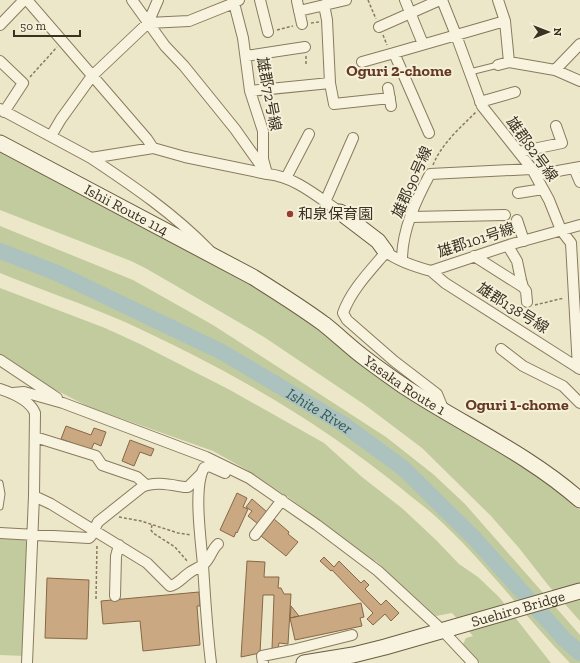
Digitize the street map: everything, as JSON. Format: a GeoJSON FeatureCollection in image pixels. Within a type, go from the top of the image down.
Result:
{"type":"FeatureCollection","features":[{"type":"Feature","properties":{"kind":"street"},"geometry":{"type":"LineString","coordinates":[[0,25],[26,0],[147,139],[153,148]]}},
{"type":"Feature","properties":{"kind":"street"},"geometry":{"type":"LineString","coordinates":[[132,0],[165,46],[184,66],[235,129],[267,174]]}},
{"type":"Feature","properties":{"kind":"street"},"geometry":{"type":"LineString","coordinates":[[51,136],[61,119],[92,76],[148,23],[158,0]]}},
{"type":"Feature","properties":{"kind":"street"},"geometry":{"type":"LineString","coordinates":[[260,0],[268,32]]}},
{"type":"Feature","properties":{"kind":"street"},"geometry":{"type":"LineString","coordinates":[[300,11],[346,0]]}},
{"type":"Feature","properties":{"kind":"street"},"geometry":{"type":"LineString","coordinates":[[404,0],[423,44]]}},
{"type":"Feature","properties":{"kind":"street"},"geometry":{"type":"LineString","coordinates":[[380,27],[410,12],[441,0]]}},
{"type":"Feature","properties":{"kind":"street","name":"雄郡82号線"},"geometry":{"type":"LineString","coordinates":[[441,0],[456,35],[481,104],[534,172],[544,189],[561,230],[580,252]]}},
{"type":"Feature","properties":{"kind":"street"},"geometry":{"type":"LineString","coordinates":[[498,0],[505,21],[509,62]]}},
{"type":"Feature","properties":{"kind":"street"},"geometry":{"type":"LineString","coordinates":[[297,1],[302,24]]}},
{"type":"Feature","properties":{"kind":"street"},"geometry":{"type":"LineString","coordinates":[[148,23],[189,21],[236,2]]}},
{"type":"Feature","properties":{"kind":"street","name":"雄郡72号線"},"geometry":{"type":"LineString","coordinates":[[236,2],[246,56],[250,91],[263,131],[263,159],[267,174]]}},
{"type":"Feature","properties":{"kind":"street"},"geometry":{"type":"LineString","coordinates":[[324,5],[327,20],[330,83],[334,104],[390,97]]}},
{"type":"Feature","properties":{"kind":"street"},"geometry":{"type":"LineString","coordinates":[[362,62],[505,21]]}},
{"type":"Feature","properties":{"kind":"street"},"geometry":{"type":"LineString","coordinates":[[556,70],[575,55],[580,44]]}},
{"type":"Feature","properties":{"kind":"street"},"geometry":{"type":"LineString","coordinates":[[246,56],[305,47]]}},
{"type":"Feature","properties":{"kind":"street"},"geometry":{"type":"LineString","coordinates":[[394,53],[429,133]]}},
{"type":"Feature","properties":{"kind":"street"},"geometry":{"type":"LineString","coordinates":[[0,61],[23,84],[2,110],[91,158],[135,187],[188,228],[215,255]]}},
{"type":"Feature","properties":{"kind":"street"},"geometry":{"type":"LineString","coordinates":[[498,65],[509,62],[556,70],[580,81]]}},
{"type":"Feature","properties":{"kind":"street"},"geometry":{"type":"LineString","coordinates":[[250,91],[330,83]]}},
{"type":"Feature","properties":{"kind":"street"},"geometry":{"type":"LineString","coordinates":[[481,104],[515,92]]}},
{"type":"Feature","properties":{"kind":"street"},"geometry":{"type":"LineString","coordinates":[[519,152],[562,143],[556,126]]}},
{"type":"Feature","properties":{"kind":"street"},"geometry":{"type":"LineString","coordinates":[[286,178],[309,134]]}},
{"type":"Feature","properties":{"kind":"street"},"geometry":{"type":"LineString","coordinates":[[325,202],[354,138]]}},
{"type":"Feature","properties":{"kind":"street","name":"Ishii Route 114"},"geometry":{"type":"LineString","coordinates":[[0,143],[215,255],[253,277]]}},
{"type":"Feature","properties":{"kind":"street"},"geometry":{"type":"LineString","coordinates":[[91,158],[153,148],[185,157],[278,175],[286,178],[340,212],[378,241],[386,252],[346,305],[343,313],[347,320],[394,361],[437,394],[444,411]]}},
{"type":"Feature","properties":{"kind":"street"},"geometry":{"type":"LineString","coordinates":[[430,174],[534,172],[577,168],[580,182]]}},
{"type":"Feature","properties":{"kind":"street","name":"雄郡90号線"},"geometry":{"type":"LineString","coordinates":[[402,260],[404,240],[411,217],[430,174]]}},
{"type":"Feature","properties":{"kind":"street"},"geometry":{"type":"LineString","coordinates":[[518,193],[544,189]]}},
{"type":"Feature","properties":{"kind":"street"},"geometry":{"type":"LineString","coordinates":[[411,217],[505,215]]}},
{"type":"Feature","properties":{"kind":"street"},"geometry":{"type":"LineString","coordinates":[[518,220],[524,241]]}},
{"type":"Feature","properties":{"kind":"street","name":"雄郡101号線"},"geometry":{"type":"LineString","coordinates":[[386,252],[393,257],[419,268],[431,271],[474,256],[580,225]]}},
{"type":"Feature","properties":{"kind":"street"},"geometry":{"type":"LineString","coordinates":[[571,243],[579,368]]}},
{"type":"Feature","properties":{"kind":"street"},"geometry":{"type":"LineString","coordinates":[[510,245],[517,261],[523,287],[526,291],[529,304]]}},
{"type":"Feature","properties":{"kind":"street"},"geometry":{"type":"LineString","coordinates":[[474,256],[501,278],[523,287]]}},
{"type":"Feature","properties":{"kind":"street","name":"雄郡138号線"},"geometry":{"type":"LineString","coordinates":[[431,271],[445,283],[579,368]]}},
{"type":"Feature","properties":{"kind":"street","name":"Yasaka Route 1"},"geometry":{"type":"LineString","coordinates":[[253,277],[312,316],[366,359],[400,383],[444,411],[497,441],[563,485],[580,500]]}},
{"type":"Feature","properties":{"kind":"street"},"geometry":{"type":"LineString","coordinates":[[501,349],[523,366],[563,386],[580,403]]}},
{"type":"Feature","properties":{"kind":"street"},"geometry":{"type":"LineString","coordinates":[[0,360],[63,403]]}},
{"type":"Feature","properties":{"kind":"street"},"geometry":{"type":"LineString","coordinates":[[0,389],[13,393],[33,407],[35,413],[34,496],[27,663]]}},
{"type":"Feature","properties":{"kind":"street"},"geometry":{"type":"LineString","coordinates":[[13,393],[24,392],[63,403],[206,457],[249,478],[282,500],[378,571],[450,629],[473,663]]}},
{"type":"Feature","properties":{"kind":"street"},"geometry":{"type":"LineString","coordinates":[[35,437],[96,456],[102,465],[137,477],[146,485]]}},
{"type":"Feature","properties":{"kind":"street"},"geometry":{"type":"LineString","coordinates":[[0,533],[89,538],[96,531],[98,522],[127,498],[146,485],[158,484],[188,487],[201,474],[204,468],[209,466],[241,481],[249,478]]}},
{"type":"Feature","properties":{"kind":"street"},"geometry":{"type":"LineString","coordinates":[[201,474],[198,567],[211,663]]}},
{"type":"Feature","properties":{"kind":"street"},"geometry":{"type":"LineString","coordinates":[[34,496],[44,500],[147,563],[170,586],[175,585],[206,562],[215,546],[218,544]]}},
{"type":"Feature","properties":{"kind":"street"},"geometry":{"type":"LineString","coordinates":[[256,535],[282,500]]}},
{"type":"Feature","properties":{"kind":"street"},"geometry":{"type":"LineString","coordinates":[[115,596],[116,556],[119,545]]}},
{"type":"Feature","properties":{"kind":"street","name":"Suehiro Bridge"},"geometry":{"type":"LineString","coordinates":[[314,662],[360,653],[450,629],[580,591]]}},
{"type":"Feature","properties":{"kind":"street"},"geometry":{"type":"LineString","coordinates":[[263,663],[262,656],[352,635]]}},
{"type":"Feature","properties":{"kind":"lane"},"geometry":{"type":"LineString","coordinates":[[470,72],[498,65]]}},
{"type":"Feature","properties":{"kind":"lane"},"geometry":{"type":"LineString","coordinates":[[0,483],[2,494],[0,507]]}},
{"type":"Feature","properties":{"kind":"path"},"geometry":{"type":"LineString","coordinates":[[268,32],[327,20]]}},
{"type":"Feature","properties":{"kind":"path"},"geometry":{"type":"LineString","coordinates":[[23,84],[62,41]]}},
{"type":"Feature","properties":{"kind":"path","name":"雄郡90号線"},"geometry":{"type":"LineString","coordinates":[[430,174],[437,156],[481,104]]}},
{"type":"Feature","properties":{"kind":"path"},"geometry":{"type":"LineString","coordinates":[[505,215],[510,245]]}},
{"type":"Feature","properties":{"kind":"path"},"geometry":{"type":"LineString","coordinates":[[530,337],[529,304],[574,296]]}},
{"type":"Feature","properties":{"kind":"path"},"geometry":{"type":"LineString","coordinates":[[109,512],[116,517],[134,519],[178,533],[200,536]]}},
{"type":"Feature","properties":{"kind":"path"},"geometry":{"type":"LineString","coordinates":[[152,525],[151,530],[153,533],[175,547],[198,567]]}},
{"type":"Feature","properties":{"kind":"path"},"geometry":{"type":"LineString","coordinates":[[96,531],[96,598]]}},
{"type":"Feature","properties":{"kind":"green space"},"geometry":{"type":"Polygon","coordinates":[[[0,149],[244,277],[566,496],[580,510],[580,621],[491,516],[422,448],[365,405],[264,337],[147,269],[131,261],[0,210],[0,149]]]}},
{"type":"Feature","properties":{"kind":"green space"},"geometry":{"type":"Polygon","coordinates":[[[0,226],[133,280],[213,325],[386,437],[433,474],[465,504],[580,635],[580,663],[570,663],[470,550],[434,515],[337,440],[269,396],[162,339],[110,315],[0,273],[0,226]]]}},
{"type":"Feature","properties":{"kind":"green space"},"geometry":{"type":"Polygon","coordinates":[[[0,288],[105,328],[140,344],[230,390],[324,443],[362,477],[403,509],[459,564],[478,577],[499,597],[551,663],[480,663],[463,644],[466,638],[473,636],[452,613],[436,616],[376,561],[368,559],[329,527],[288,497],[247,470],[213,451],[89,407],[48,386],[0,354],[0,288]]]}},
{"type":"Feature","properties":{"kind":"green space"},"geometry":{"type":"Polygon","coordinates":[[[0,536],[24,538],[27,542],[24,656],[0,655],[0,536]]]}},
{"type":"Feature","properties":{"kind":"building"},"geometry":{"type":"Polygon","coordinates":[[[66,426],[91,435],[94,428],[106,432],[101,446],[94,443],[91,450],[61,439],[66,426]]]}},
{"type":"Feature","properties":{"kind":"building"},"geometry":{"type":"Polygon","coordinates":[[[130,440],[154,449],[151,456],[140,452],[134,466],[122,461],[130,440]]]}},
{"type":"Feature","properties":{"kind":"building"},"geometry":{"type":"Polygon","coordinates":[[[237,493],[247,498],[243,507],[248,509],[234,537],[220,530],[237,493]]]}},
{"type":"Feature","properties":{"kind":"building"},"geometry":{"type":"Polygon","coordinates":[[[252,499],[267,512],[258,524],[248,516],[252,511],[246,507],[252,499]]]}},
{"type":"Feature","properties":{"kind":"building"},"geometry":{"type":"Polygon","coordinates":[[[274,519],[298,542],[286,556],[261,536],[274,519]]]}},
{"type":"Feature","properties":{"kind":"building"},"geometry":{"type":"Polygon","coordinates":[[[324,557],[334,567],[339,561],[361,583],[364,580],[369,585],[365,589],[381,605],[386,600],[399,613],[391,621],[385,614],[373,625],[367,619],[373,613],[332,570],[331,571],[320,561],[324,557]]]}},
{"type":"Feature","properties":{"kind":"building"},"geometry":{"type":"Polygon","coordinates":[[[247,561],[265,562],[264,577],[279,577],[278,588],[281,588],[284,594],[291,594],[288,644],[279,643],[278,649],[272,649],[274,595],[263,595],[260,653],[241,657],[247,561]]]}},
{"type":"Feature","properties":{"kind":"building"},"geometry":{"type":"Polygon","coordinates":[[[47,578],[89,580],[87,639],[45,638],[47,578]]]}},
{"type":"Feature","properties":{"kind":"building"},"geometry":{"type":"Polygon","coordinates":[[[199,592],[200,606],[197,606],[200,645],[143,651],[140,621],[103,624],[101,601],[199,592]]]}},
{"type":"Feature","properties":{"kind":"building"},"geometry":{"type":"Polygon","coordinates":[[[361,603],[364,617],[360,618],[362,626],[295,640],[290,618],[361,603]]]}},
{"type":"Feature","properties":{"kind":"building"},"geometry":{"type":"Polygon","coordinates":[[[291,606],[299,616],[290,618],[291,606]]]}},
{"type":"Feature","properties":{"kind":"waterway","name":"Ishite River"},"geometry":{"type":"LineString","coordinates":[[0,251],[57,273],[222,352],[343,424],[403,468],[475,539],[564,639],[580,653]]}},
{"type":"Feature","properties":{"kind":"place","name":"和泉保育園"},"geometry":{"type":"Point","coordinates":[290,214]}},
{"type":"Feature","properties":{"kind":"district","name":"Oguri 2-chome"},"geometry":{"type":"Point","coordinates":[399,70]}},
{"type":"Feature","properties":{"kind":"district","name":"Oguri 1-chome"},"geometry":{"type":"Point","coordinates":[517,404]}}]}
